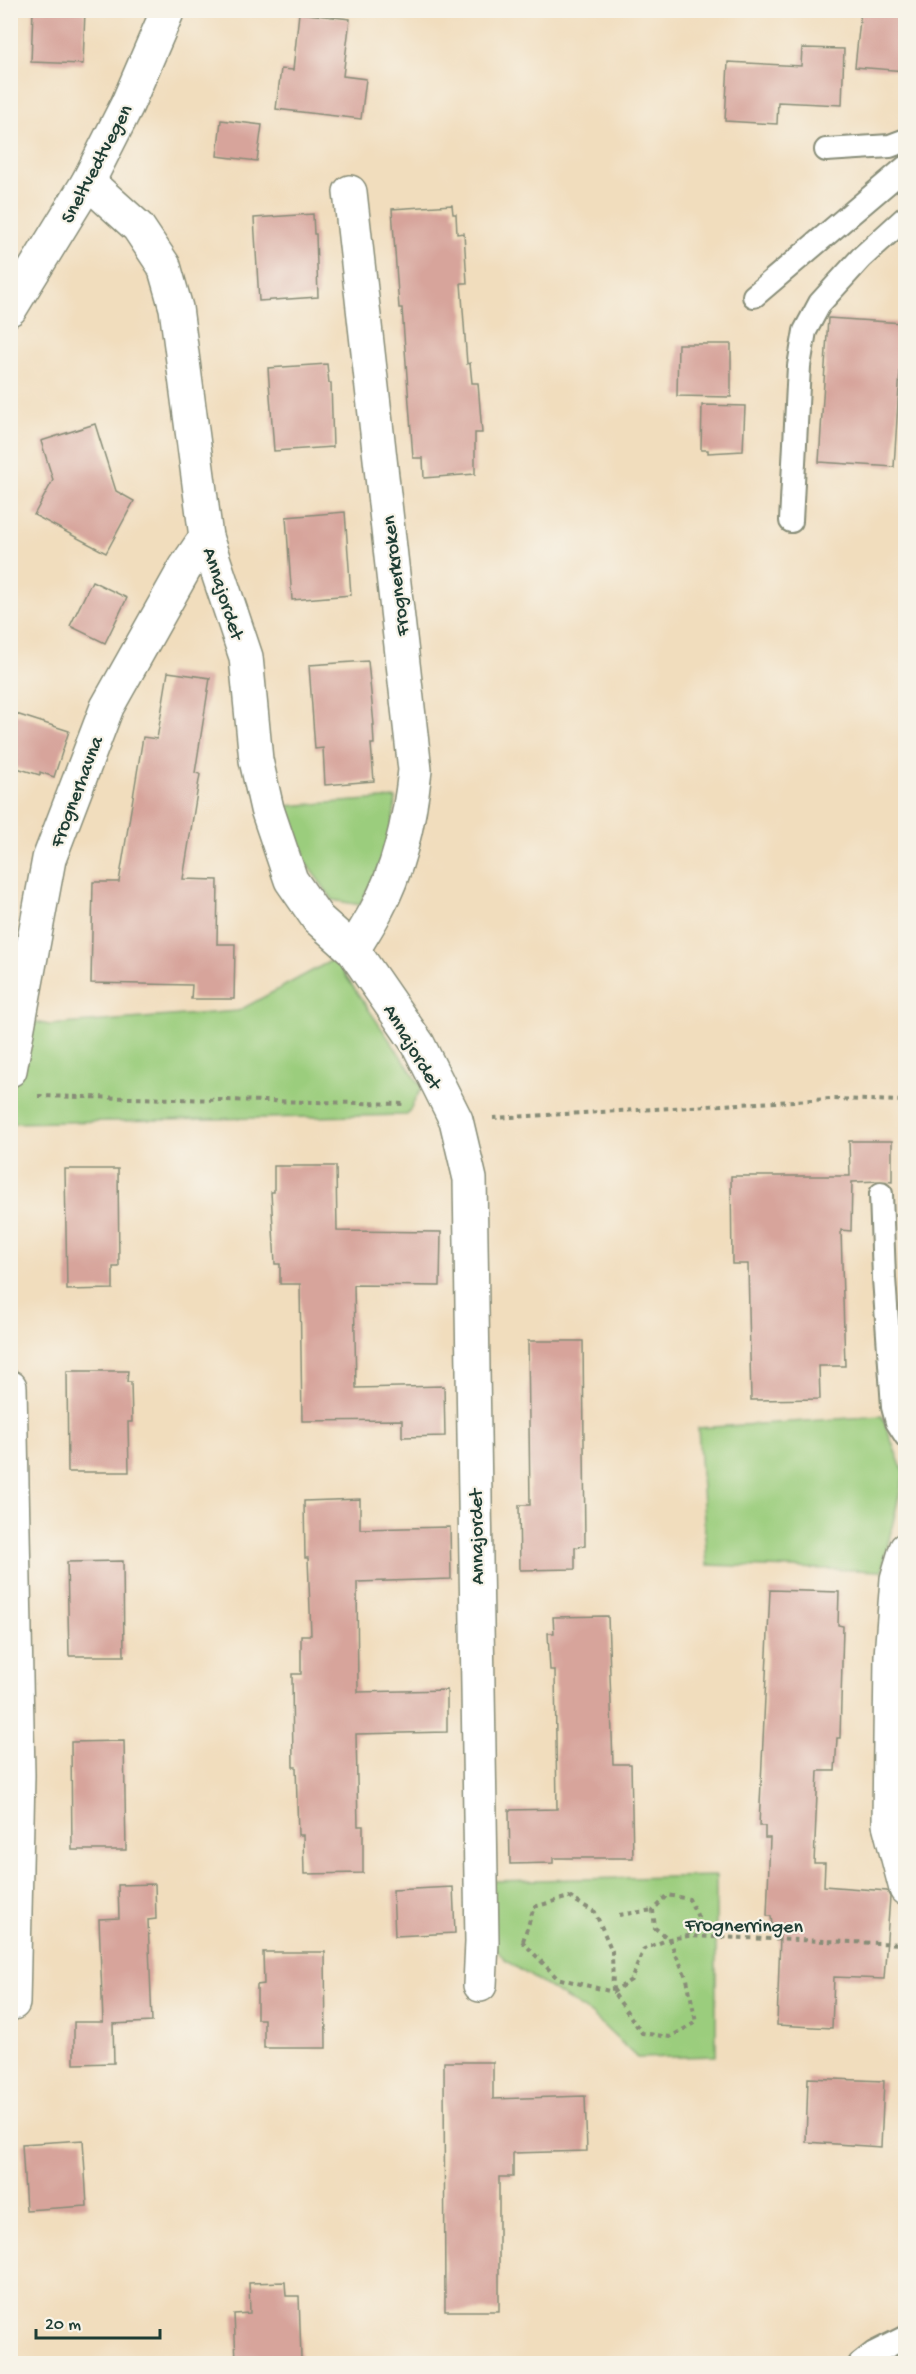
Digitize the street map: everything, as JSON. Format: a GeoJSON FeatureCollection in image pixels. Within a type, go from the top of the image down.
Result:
{"type":"FeatureCollection","features":[{"type":"Feature","properties":{"kind":"street","name":"Sneltvedtvegen"},"geometry":{"type":"LineString","coordinates":[[13,298],[88,182],[127,105],[168,10]]}},
{"type":"Feature","properties":{"kind":"street","name":"Annajordet"},"geometry":{"type":"LineString","coordinates":[[88,182],[138,227],[164,266],[176,308],[206,537],[246,657],[256,760],[267,809],[291,880],[318,919],[353,950],[418,1044],[452,1112],[470,1179],[482,1942],[480,1985]]}},
{"type":"Feature","properties":{"kind":"street","name":"Frognerkroken"},"geometry":{"type":"LineString","coordinates":[[350,192],[415,770],[411,806],[400,852],[378,908],[353,950]]}},
{"type":"Feature","properties":{"kind":"street","name":"Frognerhavna"},"geometry":{"type":"LineString","coordinates":[[10,1070],[49,859],[107,707],[185,568],[206,537]]}},
{"type":"Feature","properties":{"kind":"street"},"geometry":{"type":"LineString","coordinates":[[10,1387],[18,1774],[13,2003]]}},
{"type":"Feature","properties":{"kind":"street"},"geometry":{"type":"LineString","coordinates":[[906,1548],[897,1579],[891,1656],[889,1824],[906,1889]]}},
{"type":"Feature","properties":{"kind":"lane"},"geometry":{"type":"LineString","coordinates":[[826,150],[890,146],[906,140]]}},
{"type":"Feature","properties":{"kind":"lane"},"geometry":{"type":"LineString","coordinates":[[754,296],[906,167]]}},
{"type":"Feature","properties":{"kind":"lane"},"geometry":{"type":"LineString","coordinates":[[791,521],[799,366],[805,332],[820,303],[861,258],[906,217]]}},
{"type":"Feature","properties":{"kind":"lane"},"geometry":{"type":"LineString","coordinates":[[881,1194],[893,1407],[897,1422],[906,1436]]}},
{"type":"Feature","properties":{"kind":"lane"},"geometry":{"type":"LineString","coordinates":[[860,2364],[874,2353],[906,2337]]}},
{"type":"Feature","properties":{"kind":"path"},"geometry":{"type":"LineString","coordinates":[[34,1096],[452,1112],[831,1099],[906,1101]]}},
{"type":"Feature","properties":{"kind":"path"},"geometry":{"type":"LineString","coordinates":[[619,1915],[653,1910],[667,1895],[689,1899],[698,1917],[688,1936]]}},
{"type":"Feature","properties":{"kind":"path"},"geometry":{"type":"LineString","coordinates":[[523,1941],[534,1907],[569,1897],[595,1912],[612,1950],[613,1992],[642,2033],[670,2037],[696,2022],[687,1979],[669,1939],[655,1928],[653,1910]]}},
{"type":"Feature","properties":{"kind":"path","name":"Frognerringen"},"geometry":{"type":"LineString","coordinates":[[613,1992],[631,1980],[644,1949],[669,1939],[688,1936],[906,1944]]}},
{"type":"Feature","properties":{"kind":"path"},"geometry":{"type":"LineString","coordinates":[[482,1942],[523,1941],[557,1978],[613,1992]]}},
{"type":"Feature","properties":{"kind":"green space"},"geometry":{"type":"Polygon","coordinates":[[[396,798],[389,846],[360,905],[333,900],[305,862],[286,806],[396,798]]]}},
{"type":"Feature","properties":{"kind":"green space"},"geometry":{"type":"Polygon","coordinates":[[[334,959],[422,1087],[407,1115],[11,1123],[10,1016],[49,1025],[238,1011],[334,959]]]}},
{"type":"Feature","properties":{"kind":"green space"},"geometry":{"type":"Polygon","coordinates":[[[882,1416],[904,1474],[882,1571],[707,1565],[698,1428],[882,1416]]]}},
{"type":"Feature","properties":{"kind":"green space"},"geometry":{"type":"Polygon","coordinates":[[[716,1876],[716,2056],[637,2058],[591,2014],[506,1961],[495,1947],[488,1881],[716,1876]]]}},
{"type":"Feature","properties":{"kind":"building"},"geometry":{"type":"Polygon","coordinates":[[[33,10],[85,10],[83,64],[31,62],[33,10]]]}},
{"type":"Feature","properties":{"kind":"building"},"geometry":{"type":"Polygon","coordinates":[[[861,10],[906,12],[906,71],[855,67],[861,10]]]}},
{"type":"Feature","properties":{"kind":"building"},"geometry":{"type":"Polygon","coordinates":[[[299,13],[350,19],[343,76],[366,79],[361,119],[276,109],[281,69],[293,70],[299,13]]]}},
{"type":"Feature","properties":{"kind":"building"},"geometry":{"type":"Polygon","coordinates":[[[802,48],[844,49],[842,105],[778,102],[777,124],[725,121],[728,62],[801,66],[802,48]]]}},
{"type":"Feature","properties":{"kind":"building"},"geometry":{"type":"Polygon","coordinates":[[[221,120],[262,125],[257,161],[217,156],[221,120]]]}},
{"type":"Feature","properties":{"kind":"building"},"geometry":{"type":"Polygon","coordinates":[[[452,205],[453,214],[456,214],[457,234],[464,233],[467,283],[461,283],[467,364],[470,363],[472,383],[478,383],[482,433],[475,433],[475,474],[424,478],[423,458],[413,458],[392,209],[452,205]]]}},
{"type":"Feature","properties":{"kind":"building"},"geometry":{"type":"Polygon","coordinates":[[[313,214],[318,297],[259,301],[254,218],[313,214]]]}},
{"type":"Feature","properties":{"kind":"building"},"geometry":{"type":"Polygon","coordinates":[[[828,318],[903,323],[894,467],[819,462],[828,318]]]}},
{"type":"Feature","properties":{"kind":"building"},"geometry":{"type":"Polygon","coordinates":[[[678,344],[731,344],[731,397],[677,396],[678,344]]]}},
{"type":"Feature","properties":{"kind":"building"},"geometry":{"type":"Polygon","coordinates":[[[327,364],[329,383],[331,383],[333,447],[274,451],[268,368],[327,364]]]}},
{"type":"Feature","properties":{"kind":"building"},"geometry":{"type":"Polygon","coordinates":[[[702,405],[745,406],[743,451],[708,453],[708,450],[701,450],[702,405]]]}},
{"type":"Feature","properties":{"kind":"building"},"geometry":{"type":"Polygon","coordinates":[[[95,424],[116,491],[134,501],[106,553],[34,515],[53,480],[41,441],[95,424]]]}},
{"type":"Feature","properties":{"kind":"building"},"geometry":{"type":"Polygon","coordinates":[[[345,512],[351,595],[292,600],[286,517],[345,512]]]}},
{"type":"Feature","properties":{"kind":"building"},"geometry":{"type":"Polygon","coordinates":[[[92,581],[127,598],[105,643],[70,626],[92,581]]]}},
{"type":"Feature","properties":{"kind":"building"},"geometry":{"type":"Polygon","coordinates":[[[368,661],[374,725],[374,744],[371,744],[374,781],[325,785],[323,748],[315,749],[309,665],[368,661]]]}},
{"type":"Feature","properties":{"kind":"building"},"geometry":{"type":"Polygon","coordinates":[[[168,672],[210,678],[195,773],[200,774],[183,879],[218,880],[217,944],[235,944],[234,999],[191,999],[192,985],[91,983],[93,882],[119,882],[143,737],[157,739],[168,672]]]}},
{"type":"Feature","properties":{"kind":"building"},"geometry":{"type":"Polygon","coordinates":[[[10,712],[69,731],[54,777],[10,766],[10,712]]]}},
{"type":"Feature","properties":{"kind":"building"},"geometry":{"type":"Polygon","coordinates":[[[849,1141],[892,1141],[892,1182],[852,1182],[851,1231],[841,1230],[845,1366],[819,1366],[820,1399],[751,1400],[748,1264],[732,1264],[731,1176],[850,1176],[849,1141]]]}},
{"type":"Feature","properties":{"kind":"building"},"geometry":{"type":"Polygon","coordinates":[[[274,1166],[336,1166],[337,1231],[441,1232],[440,1286],[354,1285],[356,1388],[444,1386],[445,1436],[402,1437],[402,1420],[302,1421],[300,1284],[280,1284],[280,1264],[275,1264],[271,1192],[274,1192],[274,1166]]]}},
{"type":"Feature","properties":{"kind":"building"},"geometry":{"type":"Polygon","coordinates":[[[65,1169],[118,1169],[119,1267],[113,1267],[113,1289],[67,1290],[65,1169]]]}},
{"type":"Feature","properties":{"kind":"building"},"geometry":{"type":"Polygon","coordinates":[[[528,1341],[583,1341],[585,1546],[575,1547],[575,1569],[520,1570],[519,1505],[530,1505],[528,1341]]]}},
{"type":"Feature","properties":{"kind":"building"},"geometry":{"type":"Polygon","coordinates":[[[67,1371],[128,1371],[127,1382],[131,1382],[132,1422],[128,1422],[129,1472],[68,1472],[67,1371]]]}},
{"type":"Feature","properties":{"kind":"building"},"geometry":{"type":"Polygon","coordinates":[[[360,1499],[360,1529],[450,1527],[451,1579],[357,1582],[358,1692],[447,1690],[447,1732],[356,1734],[358,1826],[363,1826],[363,1873],[304,1874],[303,1835],[298,1835],[296,1767],[293,1767],[292,1674],[301,1674],[301,1635],[311,1635],[308,1558],[305,1558],[304,1501],[360,1499]]]}},
{"type":"Feature","properties":{"kind":"building"},"geometry":{"type":"Polygon","coordinates":[[[123,1561],[124,1656],[69,1656],[67,1562],[123,1561]]]}},
{"type":"Feature","properties":{"kind":"building"},"geometry":{"type":"Polygon","coordinates":[[[770,1590],[839,1592],[838,1625],[843,1626],[840,1738],[837,1738],[835,1771],[818,1771],[814,1863],[825,1863],[824,1886],[887,1891],[890,1897],[884,1979],[834,1977],[832,2028],[777,2025],[780,1935],[773,1934],[771,1916],[767,1916],[770,1838],[765,1838],[765,1826],[759,1826],[770,1590]]]}},
{"type":"Feature","properties":{"kind":"building"},"geometry":{"type":"Polygon","coordinates":[[[608,1616],[613,1764],[631,1764],[633,1858],[553,1858],[553,1863],[510,1864],[509,1810],[557,1809],[555,1670],[550,1670],[548,1633],[554,1633],[553,1617],[608,1616]]]}},
{"type":"Feature","properties":{"kind":"building"},"geometry":{"type":"Polygon","coordinates":[[[124,1741],[126,1850],[72,1850],[71,1742],[124,1741]]]}},
{"type":"Feature","properties":{"kind":"building"},"geometry":{"type":"Polygon","coordinates":[[[155,1884],[156,1919],[148,1920],[152,2022],[113,2024],[114,2063],[74,2064],[74,2022],[103,2022],[99,1919],[119,1918],[118,1885],[155,1884]]]}},
{"type":"Feature","properties":{"kind":"building"},"geometry":{"type":"Polygon","coordinates":[[[453,1887],[455,1933],[395,1936],[393,1890],[453,1887]]]}},
{"type":"Feature","properties":{"kind":"building"},"geometry":{"type":"Polygon","coordinates":[[[263,1952],[325,1952],[326,2048],[264,2048],[264,2019],[257,2019],[257,1985],[264,1984],[263,1952]]]}},
{"type":"Feature","properties":{"kind":"building"},"geometry":{"type":"Polygon","coordinates":[[[444,2062],[493,2062],[493,2099],[585,2096],[587,2151],[513,2153],[513,2177],[499,2177],[499,2311],[445,2311],[444,2062]]]}},
{"type":"Feature","properties":{"kind":"building"},"geometry":{"type":"Polygon","coordinates":[[[808,2078],[884,2081],[881,2147],[806,2142],[808,2078]]]}},
{"type":"Feature","properties":{"kind":"building"},"geometry":{"type":"Polygon","coordinates":[[[83,2140],[87,2206],[26,2210],[22,2144],[83,2140]]]}},
{"type":"Feature","properties":{"kind":"building"},"geometry":{"type":"Polygon","coordinates":[[[285,2282],[286,2296],[299,2296],[301,2359],[236,2361],[234,2314],[250,2313],[249,2283],[285,2282]]]}}]}
